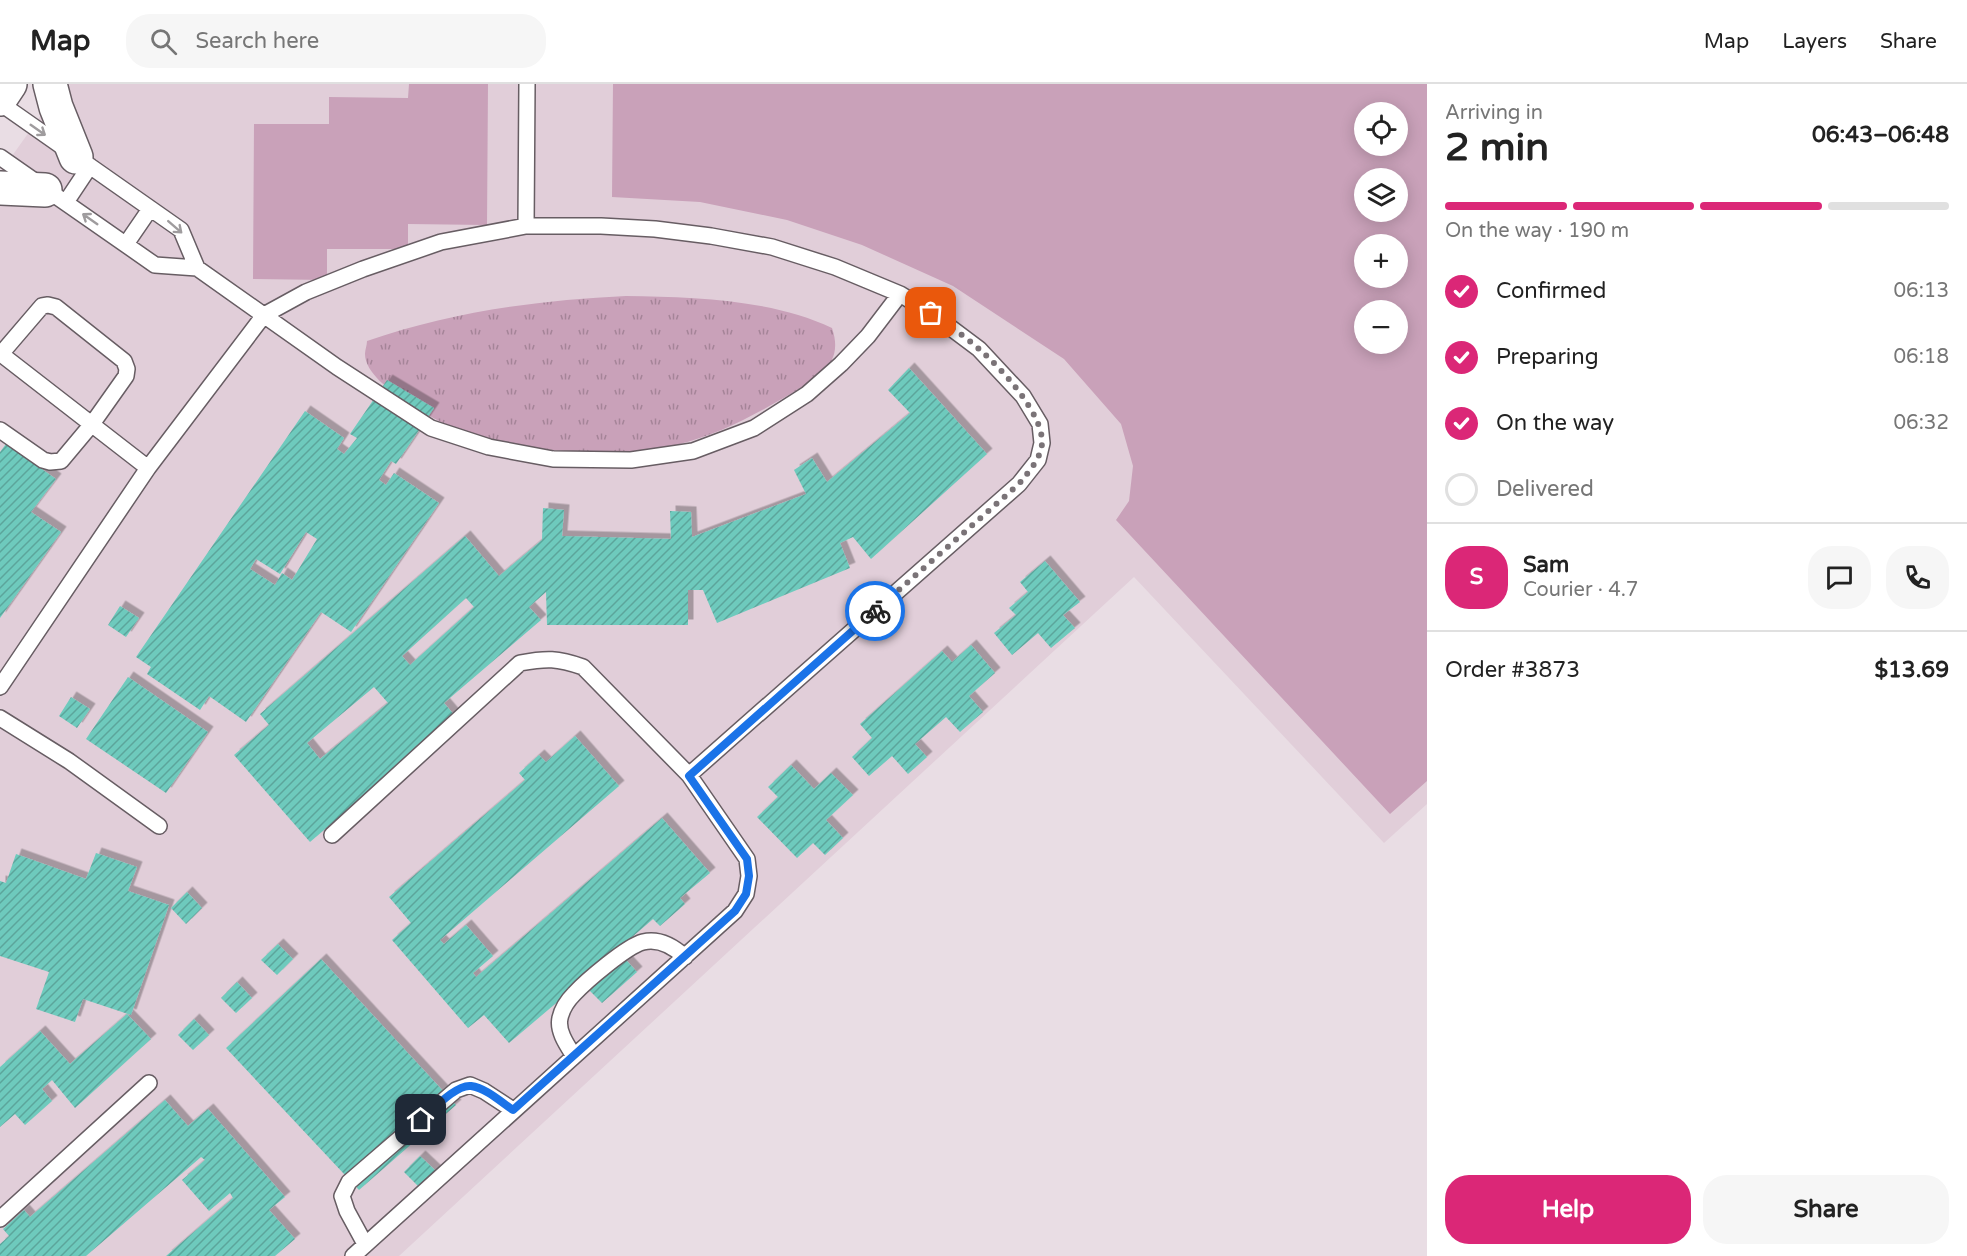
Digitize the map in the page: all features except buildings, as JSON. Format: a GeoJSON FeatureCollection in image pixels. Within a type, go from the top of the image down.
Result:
{"type":"FeatureCollection","features":[{"type":"Feature","properties":{"kind":"street"},"geometry":{"type":"LineString","coordinates":[[0,101],[10,84]]}},
{"type":"Feature","properties":{"kind":"street"},"geometry":{"type":"LineString","coordinates":[[50,84],[56,107],[83,162]]}},
{"type":"Feature","properties":{"kind":"street"},"geometry":{"type":"LineString","coordinates":[[0,188],[55,196]]}},
{"type":"Feature","properties":{"kind":"lane"},"geometry":{"type":"LineString","coordinates":[[526,226],[527,84]]}},
{"type":"Feature","properties":{"kind":"lane"},"geometry":{"type":"LineString","coordinates":[[0,101],[181,230],[197,268]]}},
{"type":"Feature","properties":{"kind":"lane"},"geometry":{"type":"LineString","coordinates":[[0,157],[155,265],[197,268],[337,367],[432,428],[489,447],[553,459],[631,460],[693,451],[754,428],[816,387],[868,336],[900,294]]}},
{"type":"Feature","properties":{"kind":"lane"},"geometry":{"type":"LineString","coordinates":[[55,196],[83,162]]}},
{"type":"Feature","properties":{"kind":"lane"},"geometry":{"type":"LineString","coordinates":[[126,244],[150,209]]}},
{"type":"Feature","properties":{"kind":"lane"},"geometry":{"type":"LineString","coordinates":[[0,687],[148,468],[264,315],[306,292],[441,242],[526,226],[601,226],[655,229],[711,236],[772,247],[835,267],[900,294],[931,313],[980,349],[1023,396],[1040,424],[1042,444],[1038,460],[1019,484],[689,776]]}},
{"type":"Feature","properties":{"kind":"lane"},"geometry":{"type":"LineString","coordinates":[[0,430],[43,460],[54,462],[64,458],[92,424],[126,376],[127,369],[124,361],[56,307],[42,306],[1,355],[92,424],[148,468]]}},
{"type":"Feature","properties":{"kind":"lane"},"geometry":{"type":"LineString","coordinates":[[332,835],[520,663],[561,660],[583,668],[689,776],[747,859],[749,876],[746,894],[735,911],[353,1256]]}},
{"type":"Feature","properties":{"kind":"lane"},"geometry":{"type":"LineString","coordinates":[[0,718],[69,761],[159,826]]}},
{"type":"Feature","properties":{"kind":"lane"},"geometry":{"type":"LineString","coordinates":[[574,1056],[563,1038],[559,1020],[564,1007],[574,994],[630,947],[645,941],[662,942],[685,957]]}},
{"type":"Feature","properties":{"kind":"lane"},"geometry":{"type":"LineString","coordinates":[[0,1219],[149,1083]]}},
{"type":"Feature","properties":{"kind":"lane"},"geometry":{"type":"LineString","coordinates":[[365,1244],[347,1211],[342,1196],[349,1182],[456,1090],[470,1086],[484,1091],[513,1110]]}},
{"type":"Feature","properties":{"kind":"shaded area"},"geometry":{"type":"Polygon","coordinates":[[[63,84],[1427,84],[1427,804],[1384,843],[1134,577],[399,1256],[0,1256],[0,173],[63,84]]]}},
{"type":"Feature","properties":{"kind":"green space"},"geometry":{"type":"Polygon","coordinates":[[[409,84],[488,84],[487,225],[408,224],[408,249],[327,249],[327,280],[253,279],[254,124],[329,124],[329,97],[408,98],[409,84]]]}},
{"type":"Feature","properties":{"kind":"green space"},"geometry":{"type":"Polygon","coordinates":[[[613,84],[1427,84],[1427,781],[1390,814],[1116,520],[1129,501],[1133,466],[1121,424],[1064,359],[953,286],[862,245],[787,220],[700,202],[612,197],[613,84]]]}},
{"type":"Feature","properties":{"kind":"green space"},"geometry":{"type":"Polygon","coordinates":[[[626,296],[704,299],[757,305],[783,311],[832,328],[835,351],[827,368],[812,381],[736,424],[676,445],[655,450],[623,452],[540,449],[472,435],[428,415],[405,401],[374,375],[366,361],[367,341],[431,322],[528,304],[626,296]]]}},
{"type":"Feature","properties":{"kind":"way so far"},"geometry":{"type":"LineString","coordinates":[[875,611],[1019,484],[1038,460],[1042,444],[1040,424],[1023,396],[980,349],[931,313]]}},
{"type":"Feature","properties":{"kind":"route"},"geometry":{"type":"LineString","coordinates":[[421,1120],[456,1090],[470,1086],[484,1091],[513,1110],[735,911],[746,894],[749,876],[747,859],[689,776],[875,611]]}}]}
